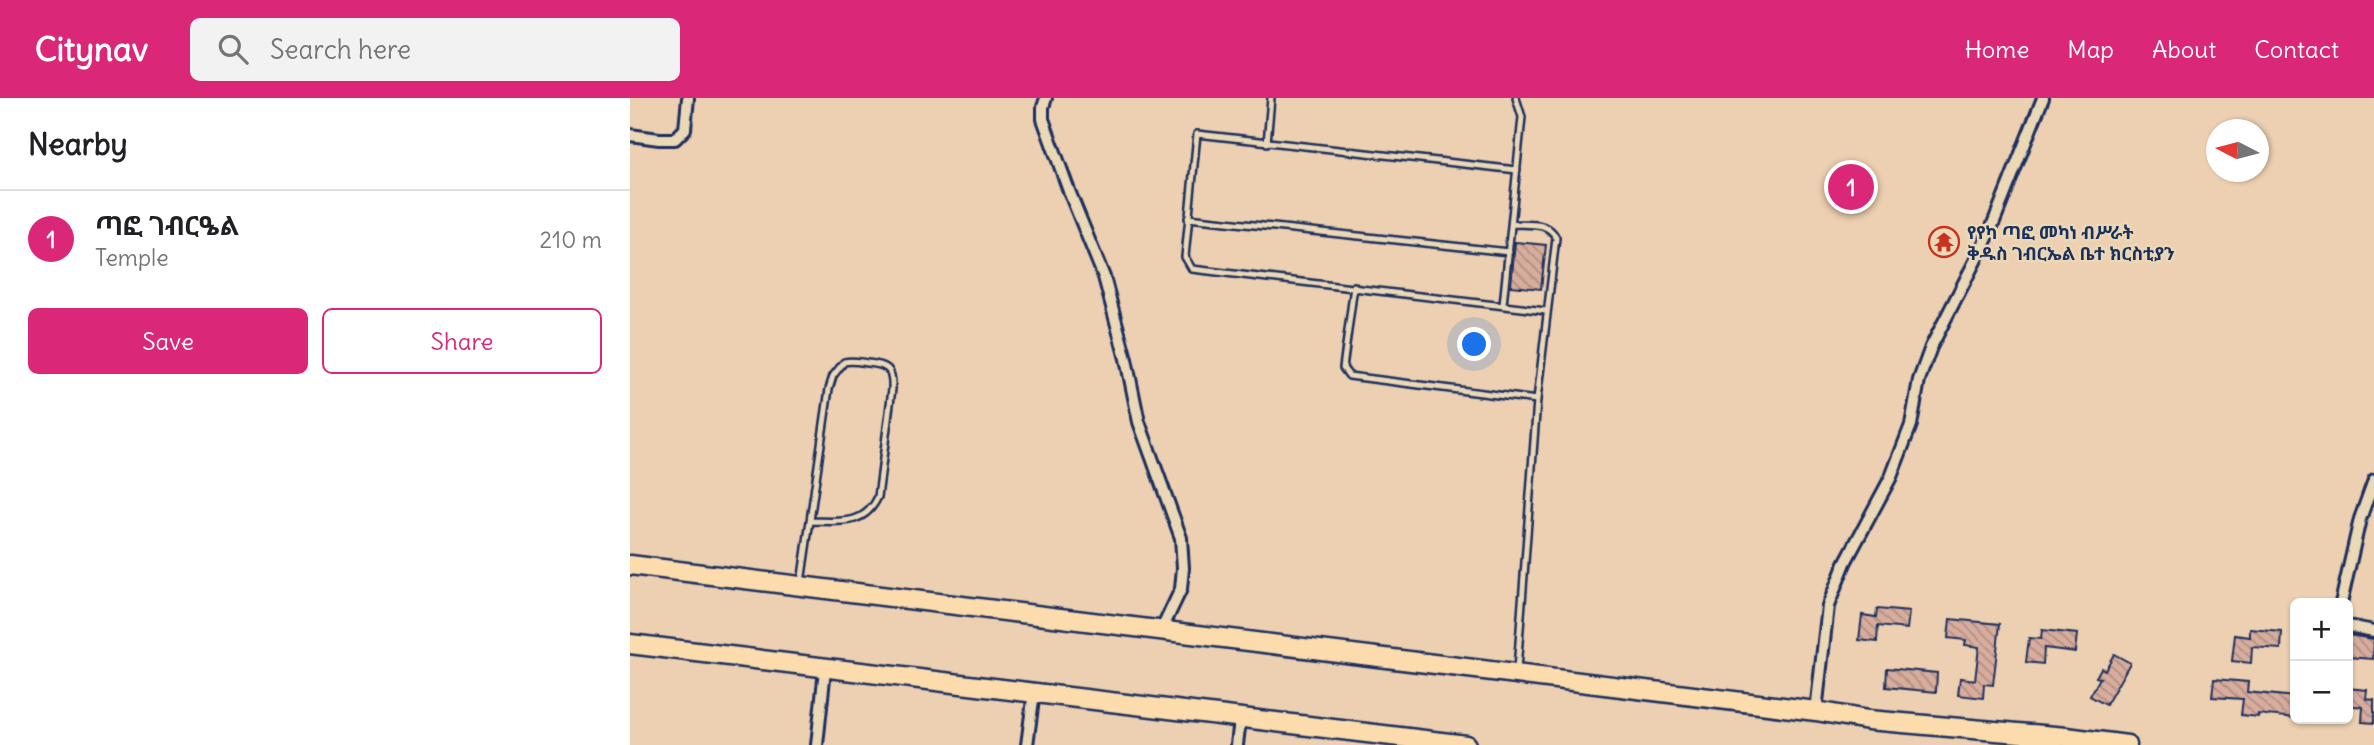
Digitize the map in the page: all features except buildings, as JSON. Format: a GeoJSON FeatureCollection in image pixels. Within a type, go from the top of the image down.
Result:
{"type":"FeatureCollection","features":[{"type":"Feature","properties":{"kind":"highway"},"geometry":{"type":"LineString","coordinates":[[630,565],[1162,629],[1917,725],[2127,745]]}},
{"type":"Feature","properties":{"kind":"highway"},"geometry":{"type":"LineString","coordinates":[[630,644],[1466,745]]}},
{"type":"Feature","properties":{"kind":"street"},"geometry":{"type":"LineString","coordinates":[[630,135],[676,139],[685,129],[688,98]]}},
{"type":"Feature","properties":{"kind":"street"},"geometry":{"type":"LineString","coordinates":[[1046,98],[1043,119],[1104,277],[1126,359],[1139,422],[1181,538],[1181,589],[1162,629]]}},
{"type":"Feature","properties":{"kind":"street"},"geometry":{"type":"LineString","coordinates":[[1816,711],[1828,606],[1845,563],[1891,477],[1911,425],[1919,380],[1931,347],[1989,234],[2043,98]]}},
{"type":"Feature","properties":{"kind":"street"},"geometry":{"type":"LineString","coordinates":[[2342,598],[2360,519],[2374,480]]}},
{"type":"Feature","properties":{"kind":"street"},"geometry":{"type":"LineString","coordinates":[[2360,519],[2374,521]]}},
{"type":"Feature","properties":{"kind":"street"},"geometry":{"type":"LineString","coordinates":[[2353,627],[2374,631]]}},
{"type":"Feature","properties":{"kind":"street"},"geometry":{"type":"LineString","coordinates":[[817,745],[825,669]]}},
{"type":"Feature","properties":{"kind":"street"},"geometry":{"type":"LineString","coordinates":[[1027,745],[1034,692]]}},
{"type":"Feature","properties":{"kind":"street"},"geometry":{"type":"LineString","coordinates":[[1237,745],[1240,719]]}},
{"type":"Feature","properties":{"kind":"lane"},"geometry":{"type":"LineString","coordinates":[[1267,143],[1271,98]]}},
{"type":"Feature","properties":{"kind":"lane"},"geometry":{"type":"LineString","coordinates":[[1503,305],[1522,117],[1516,98]]}},
{"type":"Feature","properties":{"kind":"lane"},"geometry":{"type":"LineString","coordinates":[[1517,170],[1197,134],[1185,257],[1192,269],[1354,286],[1546,311]]}},
{"type":"Feature","properties":{"kind":"lane"},"geometry":{"type":"LineString","coordinates":[[1188,218],[1508,252]]}},
{"type":"Feature","properties":{"kind":"lane"},"geometry":{"type":"LineString","coordinates":[[1513,224],[1545,226],[1553,231],[1556,238],[1537,400],[1517,674]]}},
{"type":"Feature","properties":{"kind":"lane"},"geometry":{"type":"LineString","coordinates":[[1354,286],[1343,368],[1349,376],[1537,400]]}},
{"type":"Feature","properties":{"kind":"lane"},"geometry":{"type":"LineString","coordinates":[[801,586],[810,521],[833,376],[844,362],[852,360],[882,365],[893,377],[878,497],[873,509],[864,516],[846,522],[810,521]]}},
{"type":"Feature","properties":{"kind":"place","name":"ጣፎ ገብርዔል"},"geometry":{"type":"Point","coordinates":[1851,187]}},
{"type":"Feature","properties":{"kind":"place","name":"የየካ ጣፎ መካነ ብሥራት ቅዱስ ገብርኤል ቤተ ክርስቲያን"},"geometry":{"type":"Point","coordinates":[1944,242]}}]}
